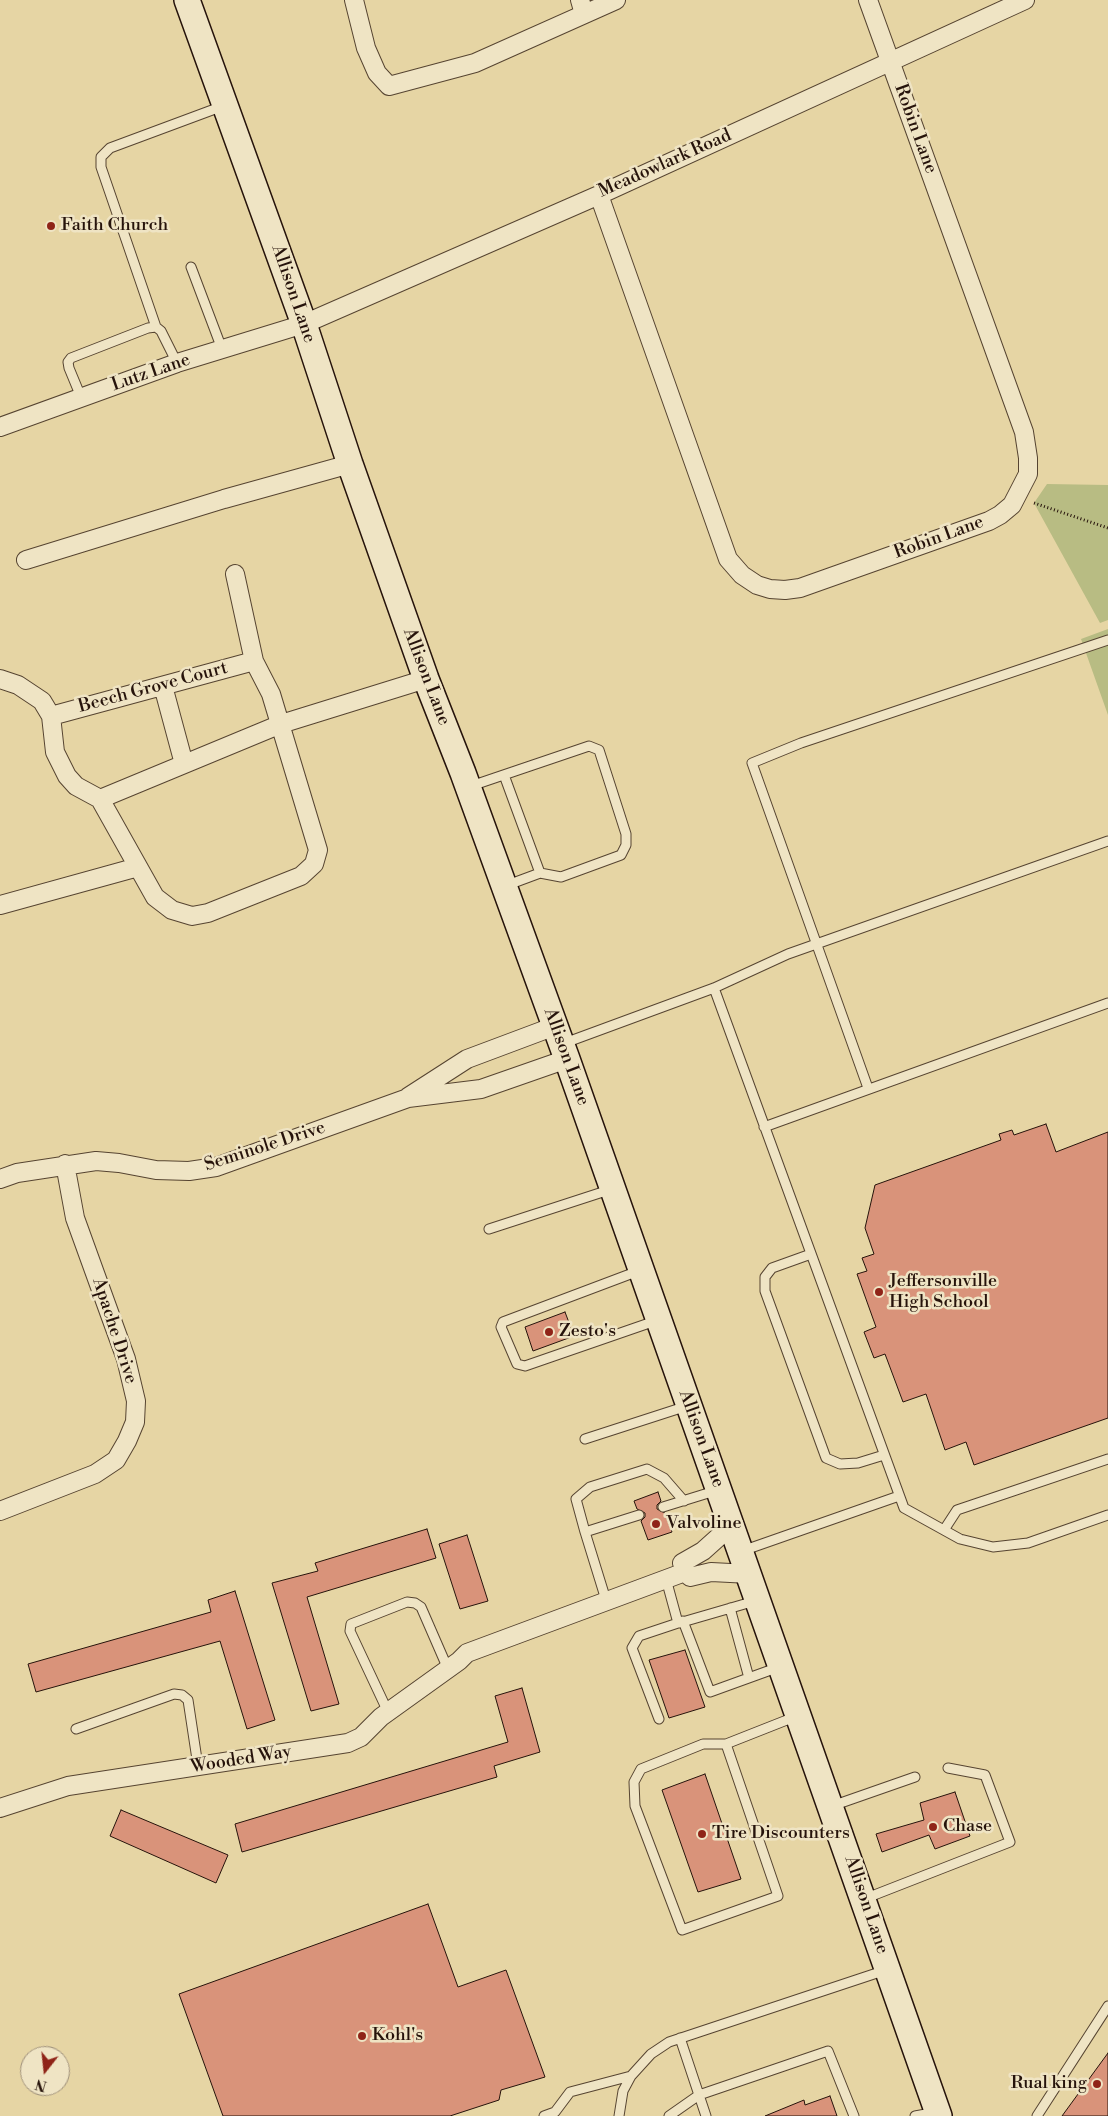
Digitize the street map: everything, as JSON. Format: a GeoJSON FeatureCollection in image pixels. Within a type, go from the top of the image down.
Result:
{"type":"FeatureCollection","features":[{"type":"Feature","properties":{"kind":"main road","name":"Allison Lane"},"geometry":{"type":"LineString","coordinates":[[187,0],[304,324],[350,464],[426,679],[468,787],[561,1043],[750,1574],[888,1969],[930,2115]]}},
{"type":"Feature","properties":{"kind":"street"},"geometry":{"type":"LineString","coordinates":[[354,0],[366,48],[377,73],[389,86],[475,63],[582,7],[616,0]]}},
{"type":"Feature","properties":{"kind":"street","name":"Robin Lane"},"geometry":{"type":"LineString","coordinates":[[599,195],[728,559],[742,575],[757,585],[770,589],[800,588],[989,521],[1012,505],[1028,474],[1028,458],[1024,432],[868,0]]}},
{"type":"Feature","properties":{"kind":"street","name":"Meadowlark Road"},"geometry":{"type":"LineString","coordinates":[[304,324],[599,195],[1025,0]]}},
{"type":"Feature","properties":{"kind":"street","name":"Lutz Lane"},"geometry":{"type":"LineString","coordinates":[[0,426],[177,363],[304,324]]}},
{"type":"Feature","properties":{"kind":"street"},"geometry":{"type":"LineString","coordinates":[[26,560],[224,499],[350,464]]}},
{"type":"Feature","properties":{"kind":"street"},"geometry":{"type":"LineString","coordinates":[[0,678],[18,685],[42,701],[50,716],[55,752],[67,776],[76,786],[100,799],[155,897],[172,910],[192,916],[208,913],[302,876],[314,864],[318,850],[271,694],[254,661],[235,574]]}},
{"type":"Feature","properties":{"kind":"street","name":"Beech Grove Court"},"geometry":{"type":"LineString","coordinates":[[50,716],[254,661]]}},
{"type":"Feature","properties":{"kind":"street"},"geometry":{"type":"LineString","coordinates":[[100,799],[280,724],[426,679]]}},
{"type":"Feature","properties":{"kind":"street"},"geometry":{"type":"LineString","coordinates":[[163,686],[184,764]]}},
{"type":"Feature","properties":{"kind":"street"},"geometry":{"type":"LineString","coordinates":[[0,905],[138,867]]}},
{"type":"Feature","properties":{"kind":"street","name":"Seminole Drive"},"geometry":{"type":"LineString","coordinates":[[408,1098],[467,1059],[561,1043]]}},
{"type":"Feature","properties":{"kind":"street","name":"Seminole Drive"},"geometry":{"type":"LineString","coordinates":[[0,1179],[17,1173],[65,1164],[96,1161],[119,1162],[156,1170],[189,1171],[216,1167],[408,1098],[481,1090],[561,1043]]}},
{"type":"Feature","properties":{"kind":"street","name":"Apache Drive"},"geometry":{"type":"LineString","coordinates":[[0,1510],[96,1474],[116,1460],[128,1441],[135,1422],[136,1402],[126,1358],[75,1218],[65,1164]]}},
{"type":"Feature","properties":{"kind":"street"},"geometry":{"type":"LineString","coordinates":[[732,1525],[704,1551],[682,1563],[684,1572],[690,1577],[711,1572],[750,1574]]}},
{"type":"Feature","properties":{"kind":"street","name":"Wooded Way"},"geometry":{"type":"LineString","coordinates":[[0,1808],[68,1786],[348,1744],[361,1737],[388,1712],[454,1665],[467,1653],[684,1572]]}},
{"type":"Feature","properties":{"kind":"lane"},"geometry":{"type":"LineString","coordinates":[[177,363],[161,331],[156,327],[101,167],[101,157],[110,148],[225,106]]}},
{"type":"Feature","properties":{"kind":"lane"},"geometry":{"type":"LineString","coordinates":[[191,267],[222,349]]}},
{"type":"Feature","properties":{"kind":"lane"},"geometry":{"type":"LineString","coordinates":[[81,397],[69,368],[68,362],[71,358],[148,328],[156,327]]}},
{"type":"Feature","properties":{"kind":"lane"},"geometry":{"type":"LineString","coordinates":[[868,1088],[752,763],[801,743],[1108,640]]}},
{"type":"Feature","properties":{"kind":"lane"},"geometry":{"type":"LineString","coordinates":[[468,787],[589,746],[599,750],[626,834],[626,845],[621,854],[561,877],[540,873],[504,886]]}},
{"type":"Feature","properties":{"kind":"lane"},"geometry":{"type":"LineString","coordinates":[[504,775],[540,873]]}},
{"type":"Feature","properties":{"kind":"lane"},"geometry":{"type":"LineString","coordinates":[[561,1043],[714,988],[788,954],[1108,840]]}},
{"type":"Feature","properties":{"kind":"lane"},"geometry":{"type":"LineString","coordinates":[[714,988],[904,1508],[972,1544],[993,1547],[1028,1543],[1108,1514]]}},
{"type":"Feature","properties":{"kind":"lane"},"geometry":{"type":"LineString","coordinates":[[764,1126],[1108,1003]]}},
{"type":"Feature","properties":{"kind":"lane"},"geometry":{"type":"LineString","coordinates":[[489,1229],[612,1189]]}},
{"type":"Feature","properties":{"kind":"lane"},"geometry":{"type":"LineString","coordinates":[[811,1254],[772,1268],[765,1277],[765,1291],[826,1458],[840,1464],[858,1462],[884,1455]]}},
{"type":"Feature","properties":{"kind":"lane"},"geometry":{"type":"LineString","coordinates":[[641,1270],[503,1322],[501,1328],[517,1364],[525,1366],[658,1319]]}},
{"type":"Feature","properties":{"kind":"lane"},"geometry":{"type":"LineString","coordinates":[[585,1439],[689,1405]]}},
{"type":"Feature","properties":{"kind":"lane"},"geometry":{"type":"LineString","coordinates":[[944,1530],[957,1510],[1108,1459]]}},
{"type":"Feature","properties":{"kind":"lane"},"geometry":{"type":"LineString","coordinates":[[606,1600],[576,1499],[590,1486],[647,1469],[664,1478],[684,1501]]}},
{"type":"Feature","properties":{"kind":"lane"},"geometry":{"type":"LineString","coordinates":[[663,1507],[720,1490]]}},
{"type":"Feature","properties":{"kind":"lane"},"geometry":{"type":"LineString","coordinates":[[741,1551],[899,1496]]}},
{"type":"Feature","properties":{"kind":"lane"},"geometry":{"type":"LineString","coordinates":[[585,1532],[639,1515]]}},
{"type":"Feature","properties":{"kind":"lane"},"geometry":{"type":"LineString","coordinates":[[666,1579],[680,1622],[710,1692],[782,1666]]}},
{"type":"Feature","properties":{"kind":"lane"},"geometry":{"type":"LineString","coordinates":[[659,1719],[632,1648],[639,1636],[680,1622],[759,1600]]}},
{"type":"Feature","properties":{"kind":"lane"},"geometry":{"type":"LineString","coordinates":[[388,1712],[350,1631],[351,1624],[407,1602],[415,1603],[421,1607],[454,1665]]}},
{"type":"Feature","properties":{"kind":"lane"},"geometry":{"type":"LineString","coordinates":[[730,1608],[749,1678]]}},
{"type":"Feature","properties":{"kind":"lane"},"geometry":{"type":"LineString","coordinates":[[76,1729],[174,1694],[182,1694],[188,1700],[198,1766]]}},
{"type":"Feature","properties":{"kind":"lane"},"geometry":{"type":"LineString","coordinates":[[726,1744],[778,1896],[682,1930],[635,1806],[634,1782],[640,1769],[703,1744],[726,1744],[799,1716]]}},
{"type":"Feature","properties":{"kind":"lane"},"geometry":{"type":"LineString","coordinates":[[864,1899],[1010,1842],[985,1775],[948,1768]]}},
{"type":"Feature","properties":{"kind":"lane"},"geometry":{"type":"LineString","coordinates":[[831,1806],[915,1777]]}},
{"type":"Feature","properties":{"kind":"lane"},"geometry":{"type":"LineString","coordinates":[[619,2116],[623,2091],[631,2076],[651,2054],[680,2038],[888,1969]]}},
{"type":"Feature","properties":{"kind":"lane"},"geometry":{"type":"LineString","coordinates":[[1037,2116],[1108,2006]]}},
{"type":"Feature","properties":{"kind":"lane"},"geometry":{"type":"LineString","coordinates":[[680,2038],[706,2116]]}},
{"type":"Feature","properties":{"kind":"lane"},"geometry":{"type":"LineString","coordinates":[[669,2116],[699,2095],[828,2051],[854,2116]]}},
{"type":"Feature","properties":{"kind":"lane"},"geometry":{"type":"LineString","coordinates":[[544,2116],[555,2112],[570,2092],[631,2076]]}},
{"type":"Feature","properties":{"kind":"path"},"geometry":{"type":"LineString","coordinates":[[1034,503],[1108,528]]}},
{"type":"Feature","properties":{"kind":"green space"},"geometry":{"type":"Polygon","coordinates":[[[1047,484],[1108,485],[1108,620],[1100,623],[1034,503],[1047,484]]]}},
{"type":"Feature","properties":{"kind":"green space"},"geometry":{"type":"Polygon","coordinates":[[[1108,629],[1108,715],[1081,639],[1108,629]]]}},
{"type":"Feature","properties":{"kind":"building"},"geometry":{"type":"Polygon","coordinates":[[[1046,1124],[1056,1152],[1108,1132],[1108,1418],[974,1465],[966,1442],[945,1450],[926,1394],[903,1402],[885,1354],[874,1358],[864,1332],[876,1327],[857,1274],[867,1271],[862,1258],[874,1254],[865,1228],[875,1185],[1001,1140],[999,1134],[1012,1130],[1014,1135],[1046,1124]]]}},
{"type":"Feature","properties":{"kind":"building","name":"Zesto's"},"geometry":{"type":"Polygon","coordinates":[[[565,1312],[574,1336],[533,1351],[525,1327],[565,1312]]]}},
{"type":"Feature","properties":{"kind":"building","name":"Valvoline"},"geometry":{"type":"Polygon","coordinates":[[[658,1492],[661,1501],[657,1505],[657,1509],[665,1513],[672,1532],[648,1540],[641,1521],[645,1517],[645,1513],[637,1509],[634,1501],[658,1492]]]}},
{"type":"Feature","properties":{"kind":"building"},"geometry":{"type":"Polygon","coordinates":[[[427,1529],[436,1558],[307,1597],[339,1704],[311,1711],[272,1583],[318,1571],[315,1563],[427,1529]]]}},
{"type":"Feature","properties":{"kind":"building"},"geometry":{"type":"Polygon","coordinates":[[[467,1535],[488,1601],[460,1609],[439,1544],[467,1535]]]}},
{"type":"Feature","properties":{"kind":"building"},"geometry":{"type":"Polygon","coordinates":[[[235,1591],[275,1720],[247,1729],[220,1641],[36,1692],[28,1664],[211,1612],[208,1600],[235,1591]]]}},
{"type":"Feature","properties":{"kind":"building"},"geometry":{"type":"Polygon","coordinates":[[[685,1650],[705,1707],[669,1718],[649,1660],[685,1650]]]}},
{"type":"Feature","properties":{"kind":"building"},"geometry":{"type":"Polygon","coordinates":[[[522,1688],[540,1752],[494,1766],[497,1777],[242,1852],[235,1824],[508,1742],[495,1696],[522,1688]]]}},
{"type":"Feature","properties":{"kind":"building","name":"Tire Discounters"},"geometry":{"type":"Polygon","coordinates":[[[705,1774],[741,1879],[698,1892],[662,1790],[705,1774]]]}},
{"type":"Feature","properties":{"kind":"building","name":"Chase"},"geometry":{"type":"Polygon","coordinates":[[[955,1792],[970,1836],[935,1849],[929,1835],[882,1852],[876,1834],[924,1820],[920,1803],[955,1792]]]}},
{"type":"Feature","properties":{"kind":"building"},"geometry":{"type":"Polygon","coordinates":[[[121,1810],[228,1855],[216,1883],[110,1836],[121,1810]]]}},
{"type":"Feature","properties":{"kind":"building","name":"Kohl's"},"geometry":{"type":"Polygon","coordinates":[[[428,1904],[458,1987],[506,1970],[545,2077],[501,2090],[499,2100],[450,2116],[223,2116],[179,1994],[428,1904]]]}},
{"type":"Feature","properties":{"kind":"building","name":"Rual king"},"geometry":{"type":"Polygon","coordinates":[[[1108,2053],[1108,2116],[1062,2116],[1108,2053]]]}},
{"type":"Feature","properties":{"kind":"building"},"geometry":{"type":"Polygon","coordinates":[[[830,2096],[837,2116],[765,2116],[804,2100],[805,2105],[830,2096]]]}},
{"type":"Feature","properties":{"kind":"place","name":"Faith Church"},"geometry":{"type":"Point","coordinates":[51,226]}},
{"type":"Feature","properties":{"kind":"place","name":"Jeffersonville High School"},"geometry":{"type":"Point","coordinates":[879,1292]}},
{"type":"Feature","properties":{"kind":"place","name":"Zesto's"},"geometry":{"type":"Point","coordinates":[549,1332]}},
{"type":"Feature","properties":{"kind":"place","name":"Valvoline"},"geometry":{"type":"Point","coordinates":[656,1524]}},
{"type":"Feature","properties":{"kind":"place","name":"Chase"},"geometry":{"type":"Point","coordinates":[933,1827]}},
{"type":"Feature","properties":{"kind":"place","name":"Tire Discounters"},"geometry":{"type":"Point","coordinates":[702,1834]}},
{"type":"Feature","properties":{"kind":"place","name":"Kohl's"},"geometry":{"type":"Point","coordinates":[362,2036]}},
{"type":"Feature","properties":{"kind":"place","name":"Rual king"},"geometry":{"type":"Point","coordinates":[1097,2084]}}]}
